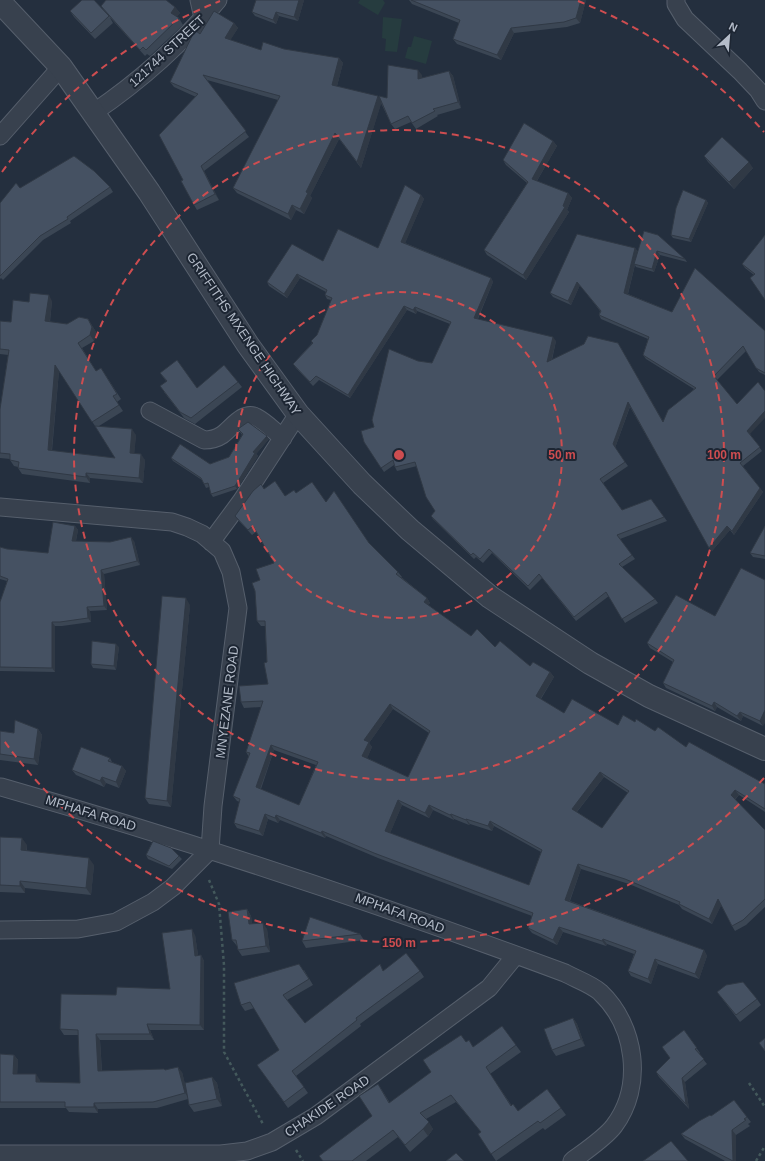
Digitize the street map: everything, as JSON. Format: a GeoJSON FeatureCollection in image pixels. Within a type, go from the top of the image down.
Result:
{"type":"FeatureCollection","features":[{"type":"Feature","properties":{"kind":"street"},"geometry":{"type":"LineString","coordinates":[[198,0],[203,18]]}},
{"type":"Feature","properties":{"kind":"street","name":"121744 STREET"},"geometry":{"type":"LineString","coordinates":[[93,113],[122,93],[152,69],[203,18],[218,0]]}},
{"type":"Feature","properties":{"kind":"street"},"geometry":{"type":"LineString","coordinates":[[676,0],[676,4],[685,19],[740,71],[758,90],[765,101]]}},
{"type":"Feature","properties":{"kind":"street","name":"GRIFFITHS MXENGE HIGHWAY"},"geometry":{"type":"LineString","coordinates":[[0,2],[61,67],[149,192],[248,345],[298,414],[367,489],[410,530],[490,597],[590,663],[649,696],[765,749]]}},
{"type":"Feature","properties":{"kind":"street"},"geometry":{"type":"LineString","coordinates":[[0,136],[61,67]]}},
{"type":"Feature","properties":{"kind":"street"},"geometry":{"type":"LineString","coordinates":[[150,411],[204,440],[214,439],[223,434],[238,420],[248,416],[258,418],[283,438]]}},
{"type":"Feature","properties":{"kind":"street"},"geometry":{"type":"LineString","coordinates":[[211,542],[242,500],[298,414]]}},
{"type":"Feature","properties":{"kind":"street","name":"MNYEZANE ROAD"},"geometry":{"type":"LineString","coordinates":[[0,507],[172,522],[187,526],[202,534],[222,551],[231,572],[238,608],[213,806],[205,856]]}},
{"type":"Feature","properties":{"kind":"street","name":"MPHAFA ROAD"},"geometry":{"type":"LineString","coordinates":[[1,787],[205,856],[335,890],[565,973],[599,992],[615,1011],[629,1038],[633,1074],[630,1098],[614,1127],[572,1161]]}},
{"type":"Feature","properties":{"kind":"street"},"geometry":{"type":"LineString","coordinates":[[0,930],[78,929],[116,922],[153,902],[173,887],[205,856]]}},
{"type":"Feature","properties":{"kind":"street","name":"CHAKIDE ROAD"},"geometry":{"type":"LineString","coordinates":[[0,1154],[221,1154],[247,1151],[272,1142],[316,1116],[490,988],[516,955]]}},
{"type":"Feature","properties":{"kind":"path"},"geometry":{"type":"LineString","coordinates":[[205,856],[219,904],[224,965],[224,1052],[254,1105],[272,1142]]}},
{"type":"Feature","properties":{"kind":"path"},"geometry":{"type":"LineString","coordinates":[[749,1083],[765,1107]]}},
{"type":"Feature","properties":{"kind":"path"},"geometry":{"type":"LineString","coordinates":[[756,1161],[765,1146]]}},
{"type":"Feature","properties":{"kind":"green space"},"geometry":{"type":"Polygon","coordinates":[[[360,0],[383,0],[385,3],[378,15],[358,3],[360,0]]]}},
{"type":"Feature","properties":{"kind":"green space"},"geometry":{"type":"Polygon","coordinates":[[[383,17],[402,19],[397,52],[385,51],[386,39],[382,38],[383,17]]]}},
{"type":"Feature","properties":{"kind":"green space"},"geometry":{"type":"Polygon","coordinates":[[[414,36],[432,41],[426,64],[405,58],[408,47],[411,47],[414,36]]]}},
{"type":"Feature","properties":{"kind":"building"},"geometry":{"type":"Polygon","coordinates":[[[82,0],[94,0],[109,16],[91,33],[70,11],[82,0]]]}},
{"type":"Feature","properties":{"kind":"building"},"geometry":{"type":"Polygon","coordinates":[[[106,0],[166,0],[175,7],[171,13],[179,18],[146,50],[143,47],[140,50],[101,6],[106,0]]]}},
{"type":"Feature","properties":{"kind":"building"},"geometry":{"type":"Polygon","coordinates":[[[256,0],[299,0],[294,17],[276,12],[273,20],[252,12],[256,0]]]}},
{"type":"Feature","properties":{"kind":"building"},"geometry":{"type":"Polygon","coordinates":[[[411,0],[581,0],[576,18],[564,22],[511,28],[497,55],[453,39],[460,20],[411,0]]]}},
{"type":"Feature","properties":{"kind":"building"},"geometry":{"type":"Polygon","coordinates":[[[214,11],[234,23],[225,38],[261,50],[263,42],[284,49],[339,58],[332,85],[378,96],[357,162],[335,133],[306,192],[308,193],[300,209],[292,205],[288,214],[233,188],[280,96],[203,75],[246,131],[201,166],[215,194],[194,205],[181,181],[183,180],[159,135],[198,94],[170,82],[193,34],[196,31],[200,34],[214,11]]]}},
{"type":"Feature","properties":{"kind":"building"},"geometry":{"type":"Polygon","coordinates":[[[388,65],[418,70],[418,79],[449,71],[458,102],[433,109],[435,111],[412,123],[408,116],[391,124],[379,96],[387,98],[388,65]]]}},
{"type":"Feature","properties":{"kind":"building"},"geometry":{"type":"Polygon","coordinates":[[[524,123],[553,141],[532,179],[568,193],[563,206],[565,207],[523,275],[484,250],[528,182],[503,160],[524,123]]]}},
{"type":"Feature","properties":{"kind":"building"},"geometry":{"type":"Polygon","coordinates":[[[722,137],[749,162],[729,182],[704,156],[722,137]]]}},
{"type":"Feature","properties":{"kind":"building"},"geometry":{"type":"Polygon","coordinates":[[[74,156],[94,171],[110,187],[67,217],[68,219],[40,236],[0,276],[0,203],[16,183],[20,188],[74,156]]]}},
{"type":"Feature","properties":{"kind":"building"},"geometry":{"type":"Polygon","coordinates":[[[405,185],[421,195],[401,242],[491,278],[474,318],[553,337],[547,362],[584,344],[588,336],[618,343],[663,422],[668,410],[696,388],[643,355],[649,337],[599,315],[601,311],[577,282],[568,301],[550,293],[577,234],[635,248],[624,293],[672,312],[695,268],[765,331],[765,373],[756,368],[743,346],[714,376],[737,404],[758,382],[765,391],[765,411],[747,431],[760,447],[740,463],[760,488],[732,531],[727,526],[709,548],[628,402],[613,444],[625,462],[600,479],[622,510],[651,499],[664,517],[617,535],[632,555],[619,564],[655,599],[622,619],[606,592],[574,617],[539,574],[528,586],[489,549],[480,559],[473,553],[471,555],[431,516],[435,511],[426,497],[415,462],[395,467],[393,460],[381,468],[364,442],[361,431],[374,427],[372,420],[389,349],[418,361],[432,363],[451,322],[415,307],[413,310],[404,306],[348,395],[316,376],[310,382],[293,364],[313,343],[311,341],[317,335],[332,298],[325,295],[327,290],[297,274],[284,294],[267,282],[292,244],[323,261],[338,229],[378,248],[405,185]]]}},
{"type":"Feature","properties":{"kind":"building"},"geometry":{"type":"Polygon","coordinates":[[[683,190],[706,200],[689,239],[671,235],[676,208],[683,190]]]}},
{"type":"Feature","properties":{"kind":"building"},"geometry":{"type":"Polygon","coordinates":[[[644,231],[658,235],[685,259],[657,251],[652,269],[634,264],[644,231]]]}},
{"type":"Feature","properties":{"kind":"building"},"geometry":{"type":"Polygon","coordinates":[[[765,235],[765,300],[750,278],[755,274],[742,264],[765,235]]]}},
{"type":"Feature","properties":{"kind":"building"},"geometry":{"type":"Polygon","coordinates":[[[30,293],[49,295],[45,321],[67,324],[79,317],[88,319],[92,327],[90,335],[78,343],[96,371],[101,368],[117,394],[113,396],[119,405],[92,422],[55,365],[48,450],[115,458],[95,426],[132,429],[130,453],[141,454],[139,478],[86,473],[86,477],[18,468],[19,462],[10,460],[10,454],[0,453],[0,409],[9,350],[0,349],[0,321],[11,322],[13,300],[29,302],[30,293]]]}},
{"type":"Feature","properties":{"kind":"building"},"geometry":{"type":"Polygon","coordinates":[[[177,360],[197,388],[224,365],[238,382],[191,418],[180,412],[160,386],[167,381],[160,373],[177,360]]]}},
{"type":"Feature","properties":{"kind":"building"},"geometry":{"type":"Polygon","coordinates":[[[248,422],[267,436],[253,452],[255,453],[235,486],[211,494],[208,483],[204,484],[201,478],[171,458],[180,444],[210,464],[229,457],[243,434],[238,429],[248,422]]]}},
{"type":"Feature","properties":{"kind":"building"},"geometry":{"type":"Polygon","coordinates":[[[275,481],[285,496],[294,490],[296,493],[312,482],[326,502],[334,491],[369,543],[398,572],[396,574],[427,598],[424,602],[471,636],[477,629],[495,647],[500,641],[530,666],[533,662],[550,672],[536,696],[564,713],[572,699],[618,725],[623,715],[635,722],[636,719],[655,731],[658,727],[686,747],[689,742],[765,784],[765,809],[735,790],[731,795],[765,830],[765,899],[743,920],[732,926],[718,899],[709,919],[679,904],[680,902],[625,879],[578,864],[565,900],[704,950],[695,974],[655,959],[648,979],[628,971],[636,951],[603,939],[602,941],[559,927],[553,940],[528,928],[533,913],[374,853],[322,831],[321,833],[276,815],[275,818],[265,814],[259,831],[234,823],[240,799],[233,796],[250,753],[246,752],[263,701],[241,702],[239,686],[268,684],[264,663],[267,662],[265,621],[257,621],[255,591],[252,583],[260,580],[256,569],[274,563],[253,526],[248,530],[235,516],[253,491],[261,484],[264,489],[275,481]],[[390,704],[364,740],[369,742],[362,756],[408,777],[430,731],[390,704]],[[271,745],[256,787],[299,805],[318,762],[271,745]],[[600,772],[572,809],[602,828],[629,791],[600,772]],[[398,800],[385,831],[529,885],[542,850],[490,821],[488,826],[451,814],[450,815],[429,805],[425,813],[398,800]]]}},
{"type":"Feature","properties":{"kind":"building"},"geometry":{"type":"Polygon","coordinates":[[[53,522],[75,526],[72,541],[110,542],[131,537],[137,561],[101,570],[104,606],[87,607],[88,618],[52,622],[52,668],[0,667],[0,602],[8,579],[0,576],[0,547],[48,553],[53,522]]]}},
{"type":"Feature","properties":{"kind":"building"},"geometry":{"type":"Polygon","coordinates":[[[765,526],[765,556],[750,553],[765,526]]]}},
{"type":"Feature","properties":{"kind":"building"},"geometry":{"type":"Polygon","coordinates":[[[741,568],[765,580],[765,710],[760,721],[740,712],[737,716],[714,702],[712,706],[663,683],[674,660],[647,643],[676,595],[715,616],[741,568]]]}},
{"type":"Feature","properties":{"kind":"building"},"geometry":{"type":"Polygon","coordinates":[[[162,596],[186,598],[167,801],[145,798],[162,596]]]}},
{"type":"Feature","properties":{"kind":"building"},"geometry":{"type":"Polygon","coordinates":[[[92,641],[116,644],[114,666],[91,664],[92,641]]]}},
{"type":"Feature","properties":{"kind":"building"},"geometry":{"type":"Polygon","coordinates":[[[15,720],[38,729],[34,759],[0,754],[0,731],[14,733],[15,720]]]}},
{"type":"Feature","properties":{"kind":"building"},"geometry":{"type":"Polygon","coordinates":[[[81,747],[110,758],[108,761],[122,766],[116,782],[102,777],[100,781],[72,770],[81,747]]]}},
{"type":"Feature","properties":{"kind":"building"},"geometry":{"type":"Polygon","coordinates":[[[0,837],[22,838],[21,850],[89,858],[86,888],[20,881],[20,886],[0,885],[0,837]]]}},
{"type":"Feature","properties":{"kind":"building"},"geometry":{"type":"Polygon","coordinates":[[[153,841],[171,848],[179,856],[169,866],[146,855],[153,841]]]}},
{"type":"Feature","properties":{"kind":"building"},"geometry":{"type":"Polygon","coordinates":[[[247,909],[249,924],[263,923],[266,946],[238,950],[236,940],[232,940],[228,912],[247,909]]]}},
{"type":"Feature","properties":{"kind":"building"},"geometry":{"type":"Polygon","coordinates":[[[310,917],[360,934],[302,941],[310,917]]]}},
{"type":"Feature","properties":{"kind":"building"},"geometry":{"type":"Polygon","coordinates":[[[192,929],[195,956],[201,955],[200,1025],[147,1024],[150,1034],[96,1034],[98,1071],[165,1070],[178,1067],[185,1093],[153,1102],[94,1103],[94,1107],[65,1107],[65,1102],[0,1102],[0,1054],[14,1055],[13,1074],[36,1074],[36,1082],[80,1083],[78,1030],[60,1029],[61,994],[116,995],[117,987],[170,989],[162,933],[192,929]]]}},
{"type":"Feature","properties":{"kind":"building"},"geometry":{"type":"Polygon","coordinates":[[[406,953],[420,971],[356,1018],[357,1020],[292,1071],[304,1087],[284,1102],[257,1065],[279,1050],[250,1002],[241,1005],[234,983],[299,964],[309,979],[283,995],[305,1023],[380,964],[383,971],[406,953]]]}},
{"type":"Feature","properties":{"kind":"building"},"geometry":{"type":"Polygon","coordinates":[[[743,982],[757,999],[736,1015],[717,992],[726,985],[743,982]]]}},
{"type":"Feature","properties":{"kind":"building"},"geometry":{"type":"Polygon","coordinates":[[[573,1018],[581,1039],[552,1050],[544,1029],[573,1018]]]}},
{"type":"Feature","properties":{"kind":"building"},"geometry":{"type":"Polygon","coordinates":[[[502,1026],[516,1045],[486,1067],[511,1106],[513,1104],[518,1111],[547,1089],[561,1108],[540,1123],[538,1121],[491,1154],[478,1134],[481,1132],[451,1095],[420,1113],[429,1122],[405,1145],[393,1130],[352,1161],[323,1161],[319,1156],[372,1116],[359,1096],[378,1084],[389,1103],[431,1072],[423,1060],[461,1035],[466,1042],[469,1040],[473,1047],[502,1026]]]}},
{"type":"Feature","properties":{"kind":"building"},"geometry":{"type":"Polygon","coordinates":[[[684,1030],[697,1048],[695,1049],[704,1059],[682,1078],[686,1104],[656,1072],[670,1058],[662,1047],[684,1030]]]}},
{"type":"Feature","properties":{"kind":"building"},"geometry":{"type":"Polygon","coordinates":[[[765,1038],[765,1051],[759,1043],[765,1038]]]}},
{"type":"Feature","properties":{"kind":"building"},"geometry":{"type":"Polygon","coordinates":[[[212,1077],[217,1099],[189,1105],[185,1083],[212,1077]]]}},
{"type":"Feature","properties":{"kind":"building"},"geometry":{"type":"Polygon","coordinates":[[[734,1100],[747,1117],[744,1119],[746,1120],[732,1130],[733,1161],[681,1134],[699,1121],[710,1115],[711,1116],[734,1100]]]}},
{"type":"Feature","properties":{"kind":"building"},"geometry":{"type":"Polygon","coordinates":[[[671,1141],[688,1161],[643,1161],[671,1141]]]}},
{"type":"Feature","properties":{"kind":"building"},"geometry":{"type":"Polygon","coordinates":[[[456,1153],[464,1161],[446,1161],[456,1153]]]}}]}
